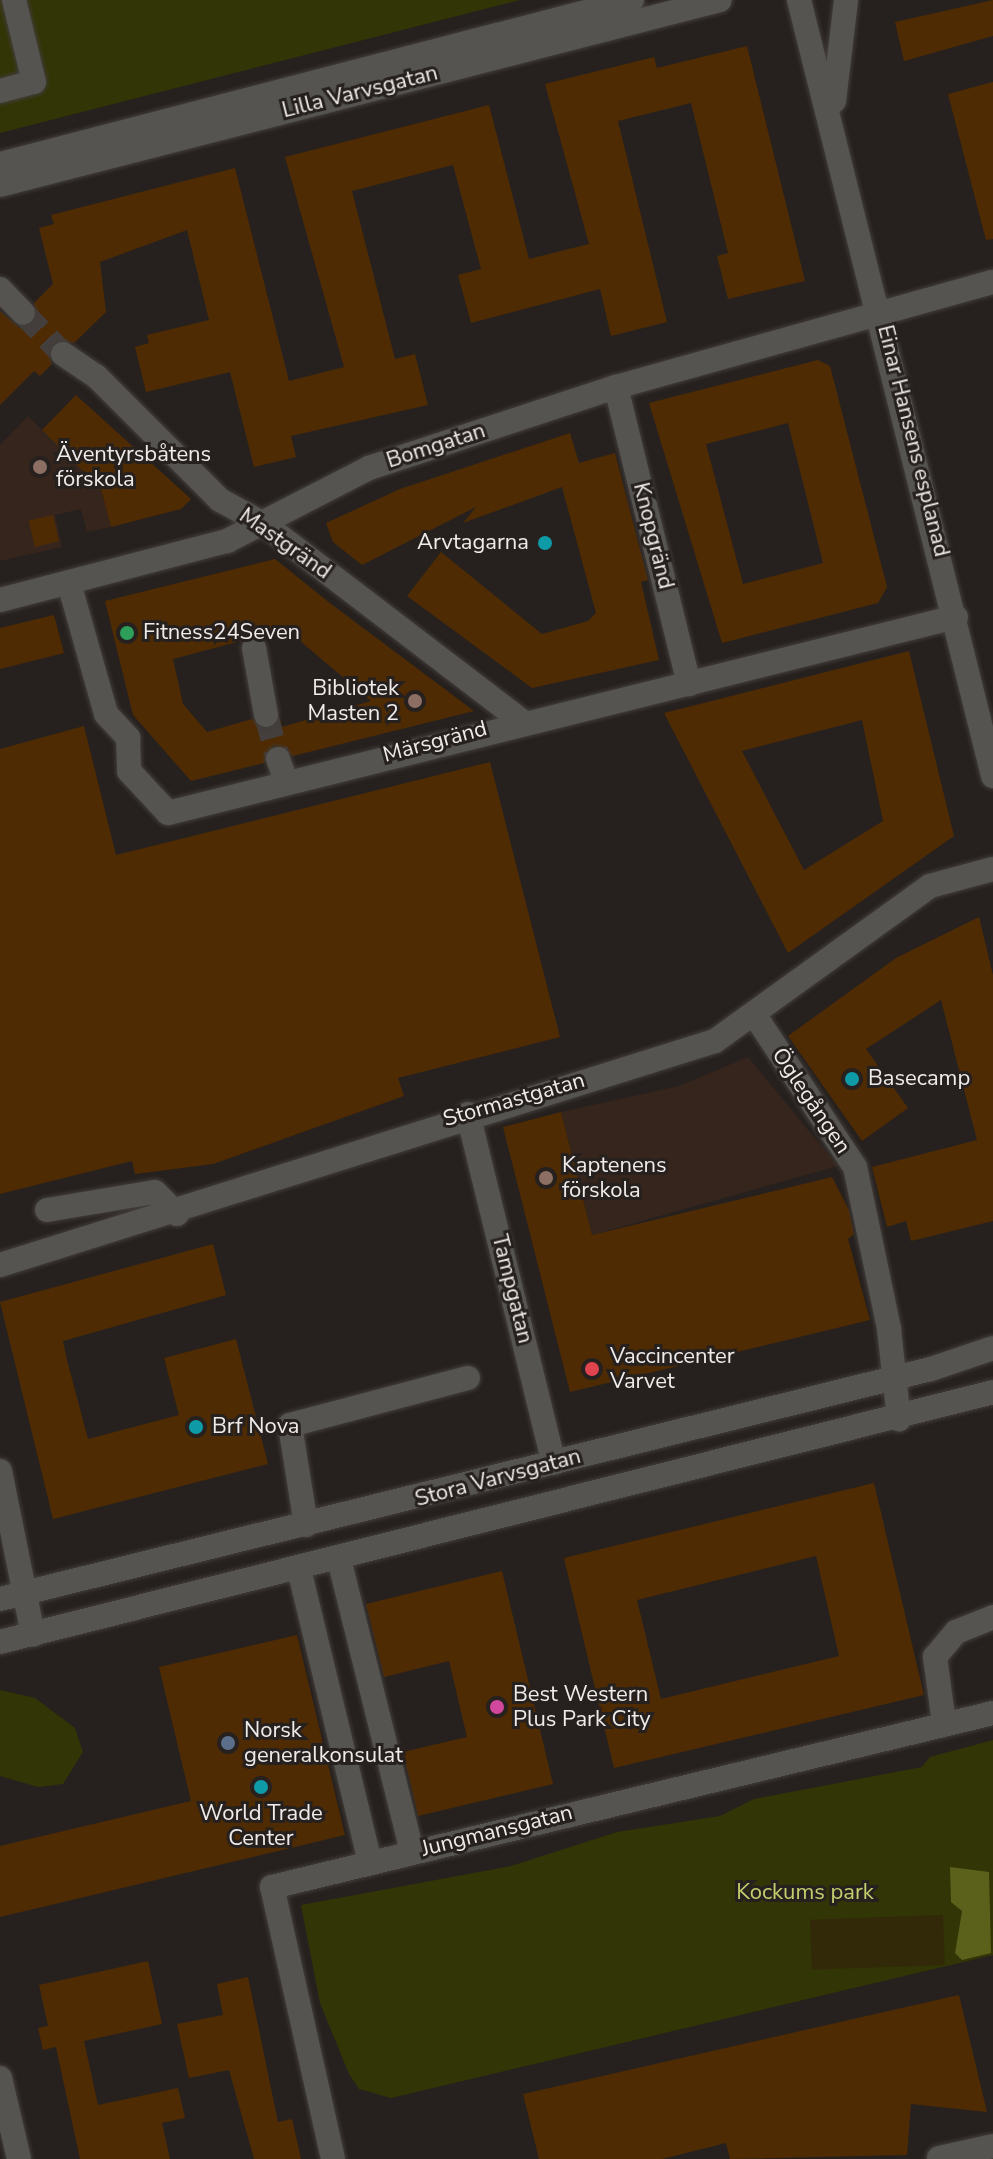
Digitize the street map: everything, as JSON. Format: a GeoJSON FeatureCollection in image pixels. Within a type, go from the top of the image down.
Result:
{"type":"FeatureCollection","features":[{"type":"Feature","properties":{"kind":"street"},"geometry":{"type":"LineString","coordinates":[[0,91],[34,82],[14,0]]}},
{"type":"Feature","properties":{"kind":"street","name":"Lilla Varvsgatan"},"geometry":{"type":"LineString","coordinates":[[0,164],[632,0]]}},
{"type":"Feature","properties":{"kind":"street","name":"Lilla Varvsgatan"},"geometry":{"type":"LineString","coordinates":[[0,185],[720,0]]}},
{"type":"Feature","properties":{"kind":"street"},"geometry":{"type":"LineString","coordinates":[[802,0],[837,0]]}},
{"type":"Feature","properties":{"kind":"street","name":"Einar Hansens esplanad"},"geometry":{"type":"LineString","coordinates":[[802,0],[833,132],[881,310],[993,776]]}},
{"type":"Feature","properties":{"kind":"street","name":"Einar Hansens esplanad"},"geometry":{"type":"LineString","coordinates":[[833,132],[836,45],[846,0]]}},
{"type":"Feature","properties":{"kind":"street","name":"Bomgatan"},"geometry":{"type":"LineString","coordinates":[[0,600],[69,583],[264,524],[369,468],[616,387],[881,310],[993,282]]}},
{"type":"Feature","properties":{"kind":"street"},"geometry":{"type":"LineString","coordinates":[[0,289],[23,313]]}},
{"type":"Feature","properties":{"kind":"street","name":"Mastgränd"},"geometry":{"type":"LineString","coordinates":[[63,354],[96,376],[220,500],[264,524],[520,720]]}},
{"type":"Feature","properties":{"kind":"street","name":"Knopgränd"},"geometry":{"type":"LineString","coordinates":[[616,387],[689,684]]}},
{"type":"Feature","properties":{"kind":"street","name":"Märsgränd"},"geometry":{"type":"LineString","coordinates":[[69,583],[106,714],[128,738],[129,771],[146,797],[168,813],[282,770],[689,684],[956,617]]}},
{"type":"Feature","properties":{"kind":"street"},"geometry":{"type":"LineString","coordinates":[[254,648],[266,715]]}},
{"type":"Feature","properties":{"kind":"street","name":"Stormastgatan"},"geometry":{"type":"LineString","coordinates":[[0,1265],[177,1214],[468,1114],[715,1041],[756,1017],[930,886],[993,869]]}},
{"type":"Feature","properties":{"kind":"street","name":"Öglegången"},"geometry":{"type":"LineString","coordinates":[[756,1017],[855,1167],[889,1329],[899,1419]]}},
{"type":"Feature","properties":{"kind":"street","name":"Tampgatan"},"geometry":{"type":"LineString","coordinates":[[468,1114],[554,1463]]}},
{"type":"Feature","properties":{"kind":"street"},"geometry":{"type":"LineString","coordinates":[[47,1210],[155,1192],[177,1214]]}},
{"type":"Feature","properties":{"kind":"street","name":"Stora Varvsgatan"},"geometry":{"type":"LineString","coordinates":[[11,1596],[894,1378],[993,1348]]}},
{"type":"Feature","properties":{"kind":"street"},"geometry":{"type":"LineString","coordinates":[[306,1525],[290,1425],[468,1378]]}},
{"type":"Feature","properties":{"kind":"street","name":"Stora Varvsgatan"},"geometry":{"type":"LineString","coordinates":[[0,1642],[899,1419],[993,1392]]}},
{"type":"Feature","properties":{"kind":"street"},"geometry":{"type":"LineString","coordinates":[[0,1471],[15,1533],[5,1543],[11,1596],[33,1635]]}},
{"type":"Feature","properties":{"kind":"street"},"geometry":{"type":"LineString","coordinates":[[339,1559],[412,1852]]}},
{"type":"Feature","properties":{"kind":"street"},"geometry":{"type":"LineString","coordinates":[[299,1569],[370,1863]]}},
{"type":"Feature","properties":{"kind":"street"},"geometry":{"type":"LineString","coordinates":[[944,1723],[935,1657],[956,1632],[993,1617]]}},
{"type":"Feature","properties":{"kind":"street","name":"Jungmansgatan"},"geometry":{"type":"LineString","coordinates":[[333,2159],[272,1887],[993,1713]]}},
{"type":"Feature","properties":{"kind":"street"},"geometry":{"type":"LineString","coordinates":[[0,2078],[19,2159]]}},
{"type":"Feature","properties":{"kind":"street"},"geometry":{"type":"LineString","coordinates":[[939,2158],[993,2146]]}},
{"type":"Feature","properties":{"kind":"shaded area","name":"Äventyrsbåtens förskola"},"geometry":{"type":"Polygon","coordinates":[[[28,416],[101,489],[111,527],[87,532],[81,509],[55,515],[62,547],[0,561],[0,445],[28,416]]]}},
{"type":"Feature","properties":{"kind":"shaded area"},"geometry":{"type":"Polygon","coordinates":[[[748,1057],[838,1166],[592,1235],[561,1112],[679,1086],[748,1057]]]}},
{"type":"Feature","properties":{"kind":"green space"},"geometry":{"type":"Polygon","coordinates":[[[0,0],[520,0],[0,133],[0,0]]]}},
{"type":"Feature","properties":{"kind":"green space"},"geometry":{"type":"Polygon","coordinates":[[[0,1690],[35,1698],[75,1728],[83,1752],[63,1784],[38,1787],[0,1776],[0,1690]]]}},
{"type":"Feature","properties":{"kind":"green space","name":"Kockums park"},"geometry":{"type":"Polygon","coordinates":[[[993,1740],[993,1955],[391,2098],[359,2089],[349,2074],[320,2003],[301,1905],[511,1866],[617,1832],[720,1816],[754,1799],[922,1767],[930,1757],[993,1740]]]}},
{"type":"Feature","properties":{"kind":"green space"},"geometry":{"type":"Polygon","coordinates":[[[950,1867],[989,1872],[991,1953],[962,1960],[955,1953],[962,1911],[951,1902],[950,1867]]]}},
{"type":"Feature","properties":{"kind":"sand"},"geometry":{"type":"Polygon","coordinates":[[[943,1915],[945,1965],[812,1970],[810,1920],[943,1915]]]}},
{"type":"Feature","properties":{"kind":"building"},"geometry":{"type":"Polygon","coordinates":[[[993,0],[993,36],[904,61],[895,22],[993,0]]]}},
{"type":"Feature","properties":{"kind":"building"},"geometry":{"type":"Polygon","coordinates":[[[747,46],[805,281],[728,299],[717,256],[728,253],[691,103],[618,121],[667,322],[611,336],[600,289],[471,323],[458,275],[481,269],[453,165],[352,191],[395,359],[415,354],[428,405],[291,436],[296,457],[254,467],[230,372],[146,392],[135,347],[149,343],[147,335],[209,320],[187,230],[100,262],[106,312],[74,343],[56,341],[48,352],[52,364],[40,376],[34,371],[0,405],[0,311],[20,328],[37,318],[34,303],[53,284],[39,228],[54,224],[51,215],[235,168],[289,381],[344,367],[285,157],[489,105],[529,259],[589,244],[545,84],[654,57],[657,68],[747,46]]]}},
{"type":"Feature","properties":{"kind":"building"},"geometry":{"type":"Polygon","coordinates":[[[993,82],[993,239],[986,240],[948,94],[993,82]]]}},
{"type":"Feature","properties":{"kind":"building"},"geometry":{"type":"Polygon","coordinates":[[[818,360],[830,366],[887,587],[878,603],[722,643],[649,403],[818,360]],[[788,423],[706,444],[743,584],[823,563],[788,423]]]}},
{"type":"Feature","properties":{"kind":"building"},"geometry":{"type":"Polygon","coordinates":[[[76,395],[191,499],[181,509],[111,527],[101,489],[42,430],[76,395]]]}},
{"type":"Feature","properties":{"kind":"building"},"geometry":{"type":"Polygon","coordinates":[[[570,433],[579,463],[615,453],[648,580],[641,582],[659,660],[532,688],[407,596],[441,552],[542,634],[588,621],[596,613],[562,487],[463,523],[476,507],[362,565],[333,542],[326,523],[400,489],[570,433]]]}},
{"type":"Feature","properties":{"kind":"building"},"geometry":{"type":"Polygon","coordinates":[[[53,515],[59,541],[35,547],[29,521],[53,515]]]}},
{"type":"Feature","properties":{"kind":"building"},"geometry":{"type":"Polygon","coordinates":[[[275,559],[474,711],[293,756],[274,745],[264,763],[191,781],[133,715],[105,601],[275,559]],[[286,629],[173,659],[183,704],[207,732],[252,719],[269,730],[280,718],[282,727],[371,701],[286,629]]]}},
{"type":"Feature","properties":{"kind":"building"},"geometry":{"type":"Polygon","coordinates":[[[54,615],[64,653],[0,669],[0,628],[54,615]]]}},
{"type":"Feature","properties":{"kind":"building"},"geometry":{"type":"Polygon","coordinates":[[[909,651],[954,836],[788,953],[664,713],[909,651]],[[862,720],[742,751],[804,870],[883,821],[862,720]]]}},
{"type":"Feature","properties":{"kind":"building"},"geometry":{"type":"Polygon","coordinates":[[[84,726],[116,855],[490,762],[560,1037],[398,1078],[404,1096],[213,1164],[135,1174],[132,1161],[0,1194],[0,749],[84,726]]]}},
{"type":"Feature","properties":{"kind":"building","name":"Basecamp"},"geometry":{"type":"Polygon","coordinates":[[[979,917],[993,975],[993,1221],[911,1241],[906,1221],[887,1227],[872,1167],[977,1140],[941,1000],[866,1049],[908,1108],[862,1141],[788,1036],[896,958],[979,917]]]}},
{"type":"Feature","properties":{"kind":"building"},"geometry":{"type":"Polygon","coordinates":[[[561,1112],[592,1235],[832,1177],[849,1210],[854,1234],[848,1239],[870,1320],[570,1392],[503,1127],[561,1112]]]}},
{"type":"Feature","properties":{"kind":"building","name":"Brf Nova"},"geometry":{"type":"Polygon","coordinates":[[[213,1244],[226,1295],[63,1341],[67,1360],[88,1439],[179,1415],[164,1358],[236,1339],[268,1464],[53,1519],[0,1302],[213,1244]]]}},
{"type":"Feature","properties":{"kind":"building"},"geometry":{"type":"Polygon","coordinates":[[[874,1483],[924,1695],[614,1768],[564,1558],[874,1483]],[[816,1556],[637,1600],[661,1699],[839,1656],[816,1556]]]}},
{"type":"Feature","properties":{"kind":"building","name":"Best Western Plus Park City"},"geometry":{"type":"Polygon","coordinates":[[[502,1571],[553,1784],[418,1816],[403,1752],[467,1737],[449,1661],[384,1677],[366,1604],[502,1571]]]}},
{"type":"Feature","properties":{"kind":"building","name":"World Trade Center"},"geometry":{"type":"Polygon","coordinates":[[[297,1635],[345,1835],[0,1917],[0,1846],[191,1801],[159,1667],[297,1635]]]}},
{"type":"Feature","properties":{"kind":"building"},"geometry":{"type":"Polygon","coordinates":[[[148,1961],[162,2024],[84,2041],[98,2105],[178,2088],[185,2118],[162,2123],[170,2159],[80,2159],[56,2047],[43,2050],[38,2028],[48,2026],[39,1985],[148,1961]]]}},
{"type":"Feature","properties":{"kind":"building"},"geometry":{"type":"Polygon","coordinates":[[[248,1977],[278,2122],[292,2119],[301,2159],[254,2159],[229,2070],[189,2078],[177,2024],[223,2015],[217,1984],[248,1977]]]}},
{"type":"Feature","properties":{"kind":"building"},"geometry":{"type":"Polygon","coordinates":[[[959,1995],[987,2112],[911,2104],[907,2155],[730,2159],[726,2143],[662,2159],[539,2159],[523,2094],[959,1995]]]}},
{"type":"Feature","properties":{"kind":"tunnel"},"geometry":{"type":"LineString","coordinates":[[23,313],[63,354]]}},
{"type":"Feature","properties":{"kind":"tunnel"},"geometry":{"type":"LineString","coordinates":[[266,715],[278,759]]}},
{"type":"Feature","properties":{"kind":"place","name":"Äventyrsbåtens förskola"},"geometry":{"type":"Point","coordinates":[40,467]}},
{"type":"Feature","properties":{"kind":"place","name":"Arvtagarna"},"geometry":{"type":"Point","coordinates":[545,543]}},
{"type":"Feature","properties":{"kind":"place","name":"Fitness24Seven"},"geometry":{"type":"Point","coordinates":[127,633]}},
{"type":"Feature","properties":{"kind":"place","name":"Bibliotek Masten 2"},"geometry":{"type":"Point","coordinates":[415,701]}},
{"type":"Feature","properties":{"kind":"place","name":"Basecamp"},"geometry":{"type":"Point","coordinates":[852,1079]}},
{"type":"Feature","properties":{"kind":"place","name":"Kaptenens förskola"},"geometry":{"type":"Point","coordinates":[546,1178]}},
{"type":"Feature","properties":{"kind":"place","name":"Vaccincenter Varvet"},"geometry":{"type":"Point","coordinates":[592,1369]}},
{"type":"Feature","properties":{"kind":"place","name":"Brf Nova"},"geometry":{"type":"Point","coordinates":[196,1427]}},
{"type":"Feature","properties":{"kind":"place","name":"Best Western Plus Park City"},"geometry":{"type":"Point","coordinates":[497,1707]}},
{"type":"Feature","properties":{"kind":"place","name":"Norsk generalkonsulat"},"geometry":{"type":"Point","coordinates":[228,1743]}},
{"type":"Feature","properties":{"kind":"place","name":"World Trade Center"},"geometry":{"type":"Point","coordinates":[261,1787]}}]}
